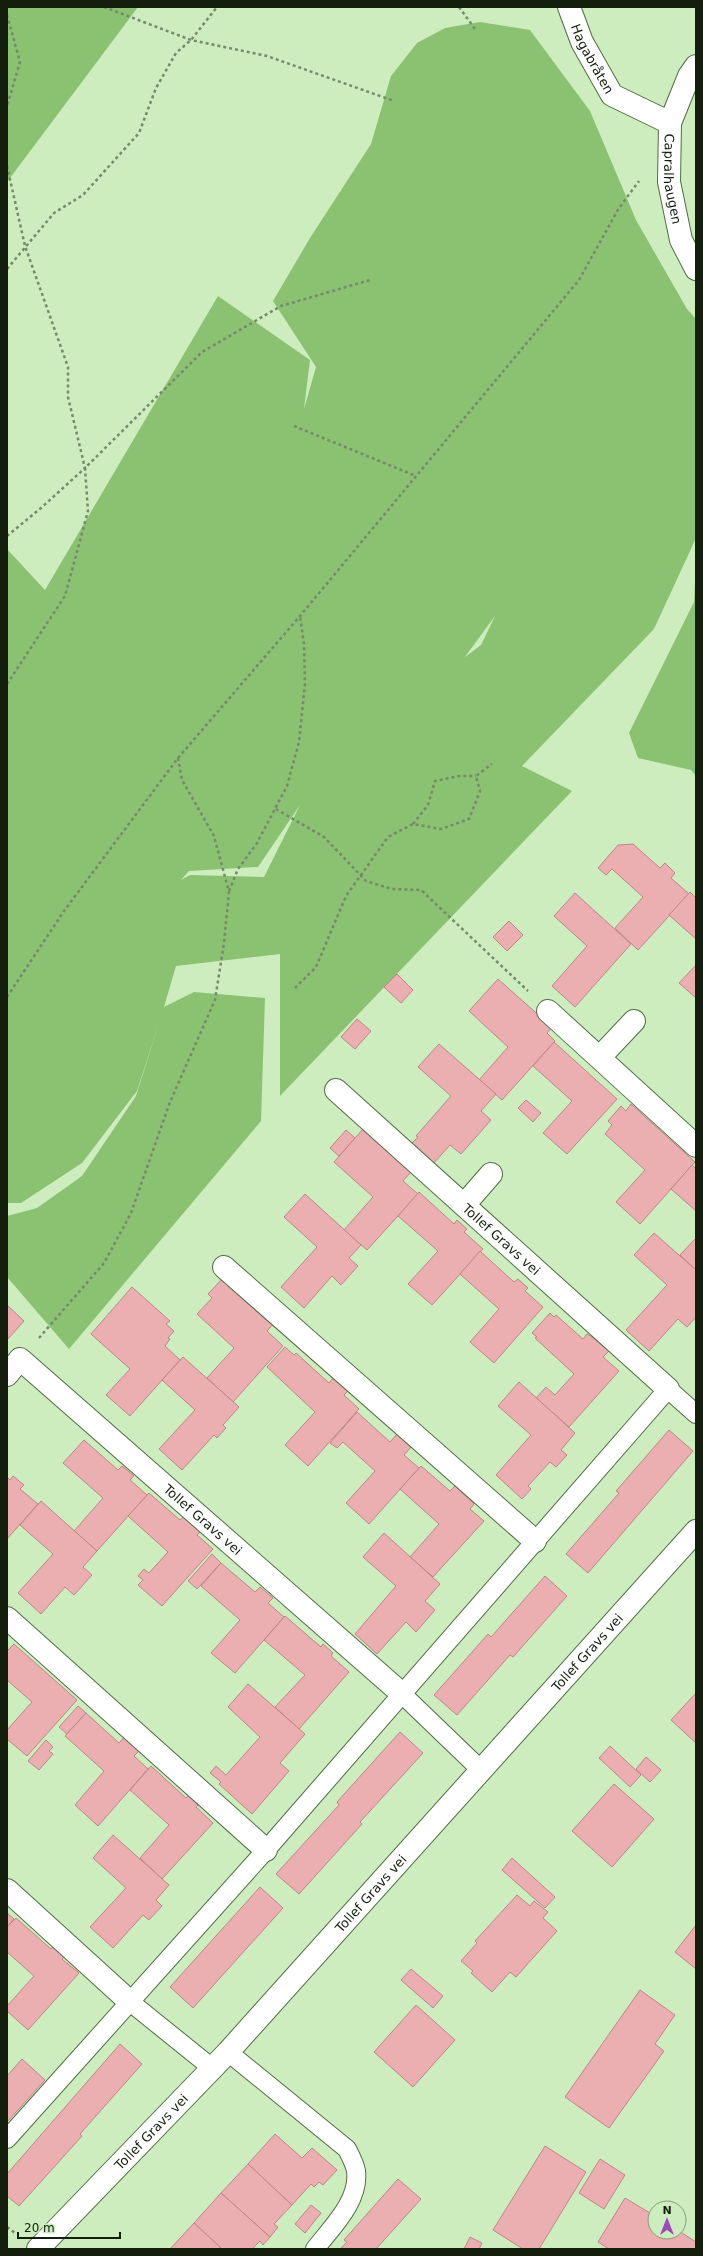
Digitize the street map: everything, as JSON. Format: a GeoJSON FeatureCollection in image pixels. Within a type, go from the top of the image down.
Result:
{"type":"FeatureCollection","features":[{"type":"Feature","properties":{"kind":"street","name":"Hagabråten"},"geometry":{"type":"LineString","coordinates":[[569,7],[582,42],[612,95],[652,116],[670,123]]}},
{"type":"Feature","properties":{"kind":"street","name":"Capralhaugen"},"geometry":{"type":"LineString","coordinates":[[696,66],[689,76],[670,123],[669,182],[681,240],[696,269]]}},
{"type":"Feature","properties":{"kind":"street"},"geometry":{"type":"LineString","coordinates":[[548,1011],[696,1146]]}},
{"type":"Feature","properties":{"kind":"street"},"geometry":{"type":"LineString","coordinates":[[600,1057],[634,1021]]}},
{"type":"Feature","properties":{"kind":"street","name":"Tollef Gravs vei"},"geometry":{"type":"LineString","coordinates":[[336,1090],[668,1389]]}},
{"type":"Feature","properties":{"kind":"street"},"geometry":{"type":"LineString","coordinates":[[464,1205],[491,1174]]}},
{"type":"Feature","properties":{"kind":"street"},"geometry":{"type":"LineString","coordinates":[[224,1268],[535,1541]]}},
{"type":"Feature","properties":{"kind":"street","name":"Tollef Gravs vei"},"geometry":{"type":"LineString","coordinates":[[14,1367],[401,1693]]}},
{"type":"Feature","properties":{"kind":"street","name":"Tollef Gravs vei"},"geometry":{"type":"LineString","coordinates":[[38,2249],[228,2052],[696,1531]]}},
{"type":"Feature","properties":{"kind":"street"},"geometry":{"type":"LineString","coordinates":[[7,1618],[266,1850]]}},
{"type":"Feature","properties":{"kind":"street"},"geometry":{"type":"LineString","coordinates":[[7,1890],[129,2001]]}},
{"type":"Feature","properties":{"kind":"lane"},"geometry":{"type":"LineString","coordinates":[[7,2139],[129,2001],[266,1850],[401,1693],[668,1389],[696,1414]]}},
{"type":"Feature","properties":{"kind":"lane"},"geometry":{"type":"LineString","coordinates":[[401,1693],[481,1770]]}},
{"type":"Feature","properties":{"kind":"lane"},"geometry":{"type":"LineString","coordinates":[[129,2001],[212,2068]]}},
{"type":"Feature","properties":{"kind":"lane"},"geometry":{"type":"LineString","coordinates":[[228,2052],[347,2149],[352,2160],[356,2171],[355,2186],[349,2204],[315,2249]]}},
{"type":"Feature","properties":{"kind":"path"},"geometry":{"type":"LineString","coordinates":[[104,7],[191,40],[267,56],[394,101]]}},
{"type":"Feature","properties":{"kind":"path"},"geometry":{"type":"LineString","coordinates":[[7,269],[54,213],[82,195],[139,133],[156,88],[176,53],[191,40],[218,7]]}},
{"type":"Feature","properties":{"kind":"path"},"geometry":{"type":"LineString","coordinates":[[459,7],[475,29]]}},
{"type":"Feature","properties":{"kind":"path"},"geometry":{"type":"LineString","coordinates":[[7,15],[20,62],[7,106]]}},
{"type":"Feature","properties":{"kind":"path"},"geometry":{"type":"LineString","coordinates":[[7,166],[25,246],[68,367],[68,397],[84,468],[88,511],[65,596],[7,684]]}},
{"type":"Feature","properties":{"kind":"path"},"geometry":{"type":"LineString","coordinates":[[7,997],[64,911],[178,758],[300,616],[579,280],[619,208],[641,178]]}},
{"type":"Feature","properties":{"kind":"path"},"geometry":{"type":"LineString","coordinates":[[7,536],[41,508],[84,468],[202,352],[281,306],[370,280]]}},
{"type":"Feature","properties":{"kind":"path"},"geometry":{"type":"LineString","coordinates":[[294,426],[416,476]]}},
{"type":"Feature","properties":{"kind":"path"},"geometry":{"type":"LineString","coordinates":[[14,1367],[104,1263],[131,1213],[170,1102],[215,1000],[224,943],[229,892],[238,868],[257,843],[287,786],[299,742],[305,684],[304,644],[300,616]]}},
{"type":"Feature","properties":{"kind":"path"},"geometry":{"type":"LineString","coordinates":[[178,758],[182,780],[214,836],[229,892]]}},
{"type":"Feature","properties":{"kind":"path"},"geometry":{"type":"LineString","coordinates":[[295,988],[316,967],[346,896],[388,837],[413,824],[428,805],[435,781],[460,776],[476,776],[492,764]]}},
{"type":"Feature","properties":{"kind":"path"},"geometry":{"type":"LineString","coordinates":[[413,824],[441,829],[470,819],[480,791],[476,776]]}},
{"type":"Feature","properties":{"kind":"path"},"geometry":{"type":"LineString","coordinates":[[276,809],[324,837],[366,880],[392,888],[421,890],[548,1011]]}},
{"type":"Feature","properties":{"kind":"green space"},"geometry":{"type":"Polygon","coordinates":[[[7,7],[138,7],[7,182],[7,7]]]}},
{"type":"Feature","properties":{"kind":"green space"},"geometry":{"type":"Polygon","coordinates":[[[480,22],[530,30],[590,111],[636,220],[687,309],[696,319],[696,538],[654,629],[522,766],[572,791],[280,1096],[280,954],[176,966],[164,1007],[194,992],[265,998],[261,1121],[69,1349],[7,1277],[7,1216],[37,1208],[82,1176],[136,1096],[159,1023],[137,1091],[82,1163],[21,1203],[7,1203],[7,549],[45,590],[218,296],[310,360],[304,409],[316,367],[273,301],[310,238],[371,144],[391,76],[417,43],[445,28],[480,22]],[[495,616],[465,657],[481,645],[495,616]],[[300,805],[258,867],[189,871],[181,880],[190,875],[264,877],[300,805]]]}},
{"type":"Feature","properties":{"kind":"green space"},"geometry":{"type":"Polygon","coordinates":[[[696,564],[696,776],[691,770],[638,758],[629,733],[694,602],[696,564]]]}},
{"type":"Feature","properties":{"kind":"building"},"geometry":{"type":"Polygon","coordinates":[[[633,844],[660,868],[665,863],[675,873],[671,878],[689,894],[638,950],[615,928],[643,897],[612,869],[606,875],[598,868],[618,845],[633,844]]]}},
{"type":"Feature","properties":{"kind":"building"},"geometry":{"type":"Polygon","coordinates":[[[690,892],[696,898],[696,939],[669,915],[690,892]]]}},
{"type":"Feature","properties":{"kind":"building"},"geometry":{"type":"Polygon","coordinates":[[[575,893],[631,944],[575,1007],[552,986],[587,946],[554,916],[575,893]]]}},
{"type":"Feature","properties":{"kind":"building"},"geometry":{"type":"Polygon","coordinates":[[[509,921],[523,935],[507,951],[493,937],[509,921]]]}},
{"type":"Feature","properties":{"kind":"building"},"geometry":{"type":"Polygon","coordinates":[[[696,965],[696,998],[679,983],[696,965]]]}},
{"type":"Feature","properties":{"kind":"building"},"geometry":{"type":"Polygon","coordinates":[[[397,974],[413,990],[401,1003],[384,987],[397,974]]]}},
{"type":"Feature","properties":{"kind":"building"},"geometry":{"type":"Polygon","coordinates":[[[498,979],[552,1027],[547,1033],[555,1041],[502,1100],[479,1080],[508,1047],[469,1011],[498,979]]]}},
{"type":"Feature","properties":{"kind":"building"},"geometry":{"type":"Polygon","coordinates":[[[357,1019],[371,1031],[355,1049],[341,1037],[357,1019]]]}},
{"type":"Feature","properties":{"kind":"building"},"geometry":{"type":"Polygon","coordinates":[[[554,1042],[617,1099],[567,1154],[543,1133],[572,1101],[533,1066],[554,1042]]]}},
{"type":"Feature","properties":{"kind":"building"},"geometry":{"type":"Polygon","coordinates":[[[439,1044],[496,1094],[481,1111],[491,1120],[461,1154],[450,1145],[433,1164],[411,1144],[418,1137],[416,1136],[451,1096],[418,1067],[439,1044]]]}},
{"type":"Feature","properties":{"kind":"building"},"geometry":{"type":"Polygon","coordinates":[[[526,1100],[541,1113],[533,1122],[518,1108],[526,1100]]]}},
{"type":"Feature","properties":{"kind":"building"},"geometry":{"type":"Polygon","coordinates":[[[631,1104],[695,1162],[640,1224],[616,1202],[645,1170],[605,1134],[612,1125],[608,1121],[621,1106],[626,1111],[631,1104]]]}},
{"type":"Feature","properties":{"kind":"building"},"geometry":{"type":"Polygon","coordinates":[[[363,1129],[411,1172],[403,1181],[418,1194],[367,1250],[344,1230],[373,1197],[334,1162],[363,1129]]]}},
{"type":"Feature","properties":{"kind":"building"},"geometry":{"type":"Polygon","coordinates":[[[346,1130],[355,1138],[339,1156],[330,1148],[346,1130]]]}},
{"type":"Feature","properties":{"kind":"building"},"geometry":{"type":"Polygon","coordinates":[[[692,1165],[696,1169],[696,1211],[671,1189],[692,1165]]]}},
{"type":"Feature","properties":{"kind":"building"},"geometry":{"type":"Polygon","coordinates":[[[419,1192],[454,1224],[457,1220],[467,1229],[464,1232],[483,1249],[432,1305],[408,1284],[438,1251],[398,1216],[419,1192]]]}},
{"type":"Feature","properties":{"kind":"building"},"geometry":{"type":"Polygon","coordinates":[[[305,1194],[361,1245],[349,1258],[358,1266],[341,1285],[332,1276],[304,1308],[281,1287],[317,1247],[284,1217],[305,1194]]]}},
{"type":"Feature","properties":{"kind":"building"},"geometry":{"type":"Polygon","coordinates":[[[654,1233],[696,1270],[696,1317],[687,1327],[678,1319],[649,1351],[626,1330],[667,1285],[634,1255],[654,1233]]]}},
{"type":"Feature","properties":{"kind":"building"},"geometry":{"type":"Polygon","coordinates":[[[696,1238],[696,1270],[680,1255],[696,1238]]]}},
{"type":"Feature","properties":{"kind":"building"},"geometry":{"type":"Polygon","coordinates":[[[480,1251],[514,1282],[518,1279],[528,1288],[525,1291],[543,1307],[494,1363],[470,1342],[499,1309],[460,1274],[480,1251]]]}},
{"type":"Feature","properties":{"kind":"building"},"geometry":{"type":"Polygon","coordinates":[[[223,1278],[274,1323],[267,1331],[283,1346],[233,1402],[207,1378],[234,1348],[197,1314],[212,1298],[208,1294],[223,1278]]]}},
{"type":"Feature","properties":{"kind":"building"},"geometry":{"type":"Polygon","coordinates":[[[132,1287],[170,1321],[166,1324],[174,1331],[168,1338],[170,1339],[165,1346],[180,1360],[130,1416],[106,1395],[130,1369],[91,1334],[132,1287]]]}},
{"type":"Feature","properties":{"kind":"building"},"geometry":{"type":"Polygon","coordinates":[[[7,1305],[24,1321],[7,1340],[7,1305]]]}},
{"type":"Feature","properties":{"kind":"building"},"geometry":{"type":"Polygon","coordinates":[[[550,1313],[554,1317],[556,1315],[583,1339],[587,1334],[609,1351],[603,1357],[619,1371],[569,1427],[536,1398],[546,1387],[555,1395],[574,1374],[535,1338],[537,1337],[532,1333],[550,1313]]]}},
{"type":"Feature","properties":{"kind":"building"},"geometry":{"type":"Polygon","coordinates":[[[285,1347],[294,1355],[296,1353],[329,1383],[334,1377],[349,1390],[344,1395],[359,1409],[308,1466],[285,1445],[315,1412],[267,1367],[285,1347]]]}},
{"type":"Feature","properties":{"kind":"building"},"geometry":{"type":"Polygon","coordinates":[[[183,1357],[239,1407],[223,1425],[226,1428],[217,1438],[214,1435],[182,1470],[159,1449],[195,1410],[162,1380],[183,1357]]]}},
{"type":"Feature","properties":{"kind":"building"},"geometry":{"type":"Polygon","coordinates":[[[519,1382],[575,1433],[561,1450],[567,1455],[556,1467],[550,1462],[528,1486],[531,1489],[522,1499],[496,1475],[531,1435],[498,1406],[519,1382]]]}},
{"type":"Feature","properties":{"kind":"building"},"geometry":{"type":"Polygon","coordinates":[[[357,1412],[390,1442],[397,1434],[411,1447],[404,1455],[419,1468],[369,1524],[346,1503],[375,1471],[343,1442],[337,1448],[330,1443],[357,1412]]]}},
{"type":"Feature","properties":{"kind":"building"},"geometry":{"type":"Polygon","coordinates":[[[669,1430],[693,1451],[588,1573],[566,1554],[619,1493],[616,1491],[669,1430]]]}},
{"type":"Feature","properties":{"kind":"building"},"geometry":{"type":"Polygon","coordinates":[[[84,1440],[118,1470],[122,1466],[134,1476],[130,1480],[147,1495],[97,1551],[74,1531],[103,1498],[63,1463],[84,1440]]]}},
{"type":"Feature","properties":{"kind":"building"},"geometry":{"type":"Polygon","coordinates":[[[421,1466],[450,1491],[455,1486],[474,1504],[470,1509],[484,1521],[433,1577],[410,1557],[439,1524],[400,1489],[421,1466]]]}},
{"type":"Feature","properties":{"kind":"building"},"geometry":{"type":"Polygon","coordinates":[[[13,1476],[24,1485],[20,1489],[38,1504],[7,1539],[7,1477],[10,1480],[13,1476]]]}},
{"type":"Feature","properties":{"kind":"building"},"geometry":{"type":"Polygon","coordinates":[[[149,1493],[180,1520],[184,1516],[201,1531],[197,1535],[213,1549],[162,1606],[138,1585],[143,1580],[138,1576],[144,1569],[149,1573],[168,1552],[128,1516],[149,1493]]]}},
{"type":"Feature","properties":{"kind":"building"},"geometry":{"type":"Polygon","coordinates":[[[41,1501],[97,1551],[83,1567],[92,1575],[74,1595],[65,1587],[41,1614],[18,1593],[53,1554],[20,1525],[41,1501]]]}},
{"type":"Feature","properties":{"kind":"building"},"geometry":{"type":"Polygon","coordinates":[[[384,1533],[440,1584],[425,1601],[435,1610],[416,1632],[406,1622],[377,1654],[355,1634],[396,1586],[363,1557],[384,1533]]]}},
{"type":"Feature","properties":{"kind":"building"},"geometry":{"type":"Polygon","coordinates":[[[212,1554],[221,1563],[197,1589],[188,1581],[212,1554]]]}},
{"type":"Feature","properties":{"kind":"building"},"geometry":{"type":"Polygon","coordinates":[[[221,1563],[255,1592],[260,1587],[273,1598],[268,1603],[284,1617],[235,1673],[211,1653],[240,1620],[201,1586],[221,1563]]]}},
{"type":"Feature","properties":{"kind":"building"},"geometry":{"type":"Polygon","coordinates":[[[545,1576],[567,1596],[513,1657],[510,1655],[457,1715],[434,1695],[488,1634],[491,1637],[545,1576]]]}},
{"type":"Feature","properties":{"kind":"building"},"geometry":{"type":"Polygon","coordinates":[[[285,1616],[321,1647],[323,1644],[333,1653],[331,1656],[349,1672],[299,1729],[275,1707],[305,1675],[264,1640],[285,1616]]]}},
{"type":"Feature","properties":{"kind":"building"},"geometry":{"type":"Polygon","coordinates":[[[14,1644],[77,1700],[27,1756],[7,1739],[7,1730],[32,1702],[7,1680],[7,1651],[14,1644]]]}},
{"type":"Feature","properties":{"kind":"building"},"geometry":{"type":"Polygon","coordinates":[[[248,1684],[305,1734],[280,1763],[289,1771],[252,1814],[219,1784],[221,1782],[210,1773],[216,1766],[226,1775],[260,1737],[228,1707],[248,1684]]]}},
{"type":"Feature","properties":{"kind":"building"},"geometry":{"type":"Polygon","coordinates":[[[696,1693],[696,1743],[671,1720],[696,1693]]]}},
{"type":"Feature","properties":{"kind":"building"},"geometry":{"type":"Polygon","coordinates":[[[78,1706],[86,1713],[67,1734],[59,1727],[78,1706]]]}},
{"type":"Feature","properties":{"kind":"building"},"geometry":{"type":"Polygon","coordinates":[[[86,1713],[119,1743],[126,1735],[141,1749],[134,1756],[148,1769],[98,1826],[75,1805],[104,1771],[65,1736],[86,1713]]]}},
{"type":"Feature","properties":{"kind":"building"},"geometry":{"type":"Polygon","coordinates":[[[400,1732],[423,1753],[360,1822],[362,1824],[299,1894],[276,1874],[339,1805],[337,1802],[400,1732]]]}},
{"type":"Feature","properties":{"kind":"building"},"geometry":{"type":"Polygon","coordinates":[[[46,1740],[53,1747],[49,1751],[53,1754],[39,1770],[28,1761],[46,1740]]]}},
{"type":"Feature","properties":{"kind":"building"},"geometry":{"type":"Polygon","coordinates":[[[610,1746],[641,1775],[630,1787],[599,1758],[610,1746]]]}},
{"type":"Feature","properties":{"kind":"building"},"geometry":{"type":"Polygon","coordinates":[[[646,1757],[661,1770],[650,1782],[636,1769],[646,1757]]]}},
{"type":"Feature","properties":{"kind":"building"},"geometry":{"type":"Polygon","coordinates":[[[151,1766],[186,1798],[189,1795],[199,1804],[196,1807],[213,1823],[162,1879],[140,1858],[169,1825],[130,1790],[151,1766]]]}},
{"type":"Feature","properties":{"kind":"building"},"geometry":{"type":"Polygon","coordinates":[[[614,1784],[654,1819],[612,1867],[572,1831],[614,1784]]]}},
{"type":"Feature","properties":{"kind":"building"},"geometry":{"type":"Polygon","coordinates":[[[113,1835],[169,1885],[156,1900],[162,1906],[149,1920],[143,1915],[113,1948],[90,1927],[126,1888],[93,1858],[113,1835]]]}},
{"type":"Feature","properties":{"kind":"building"},"geometry":{"type":"Polygon","coordinates":[[[512,1858],[555,1897],[545,1908],[502,1870],[512,1858]]]}},
{"type":"Feature","properties":{"kind":"building"},"geometry":{"type":"Polygon","coordinates":[[[260,1887],[283,1908],[193,2008],[170,1987],[260,1887]]]}},
{"type":"Feature","properties":{"kind":"building"},"geometry":{"type":"Polygon","coordinates":[[[517,1895],[530,1906],[534,1901],[548,1912],[543,1918],[557,1931],[516,1977],[510,1972],[492,1992],[471,1973],[473,1971],[461,1961],[477,1943],[475,1941],[517,1895]]]}},
{"type":"Feature","properties":{"kind":"building"},"geometry":{"type":"Polygon","coordinates":[[[7,1913],[14,1919],[7,1927],[7,1913]]]}},
{"type":"Feature","properties":{"kind":"building"},"geometry":{"type":"Polygon","coordinates":[[[16,1918],[51,1949],[56,1943],[67,1953],[62,1959],[79,1973],[28,2030],[7,2011],[7,2006],[34,1976],[7,1952],[7,1927],[16,1918]]]}},
{"type":"Feature","properties":{"kind":"building"},"geometry":{"type":"Polygon","coordinates":[[[696,1925],[696,1969],[675,1952],[696,1925]]]}},
{"type":"Feature","properties":{"kind":"building"},"geometry":{"type":"Polygon","coordinates":[[[411,1969],[443,1996],[433,2008],[401,1980],[411,1969]]]}},
{"type":"Feature","properties":{"kind":"building"},"geometry":{"type":"Polygon","coordinates":[[[640,1990],[675,2015],[655,2044],[664,2051],[609,2128],[565,2097],[640,1990]]]}},
{"type":"Feature","properties":{"kind":"building"},"geometry":{"type":"Polygon","coordinates":[[[416,2005],[455,2040],[413,2087],[374,2052],[416,2005]]]}},
{"type":"Feature","properties":{"kind":"building"},"geometry":{"type":"Polygon","coordinates":[[[120,2044],[142,2064],[80,2134],[82,2136],[19,2206],[7,2196],[7,2174],[120,2044]]]}},
{"type":"Feature","properties":{"kind":"building"},"geometry":{"type":"Polygon","coordinates":[[[22,2059],[45,2080],[7,2122],[7,2076],[22,2059]]]}},
{"type":"Feature","properties":{"kind":"building"},"geometry":{"type":"Polygon","coordinates":[[[275,2134],[302,2158],[312,2148],[337,2170],[323,2185],[319,2182],[314,2187],[311,2184],[292,2205],[248,2164],[275,2134]]]}},
{"type":"Feature","properties":{"kind":"building"},"geometry":{"type":"Polygon","coordinates":[[[545,2146],[586,2172],[539,2249],[523,2249],[493,2230],[545,2146]]]}},
{"type":"Feature","properties":{"kind":"building"},"geometry":{"type":"Polygon","coordinates":[[[600,2159],[625,2175],[604,2209],[579,2193],[600,2159]]]}},
{"type":"Feature","properties":{"kind":"building"},"geometry":{"type":"Polygon","coordinates":[[[248,2164],[292,2205],[274,2224],[278,2227],[270,2237],[221,2193],[248,2164]]]}},
{"type":"Feature","properties":{"kind":"building"},"geometry":{"type":"Polygon","coordinates":[[[398,2179],[421,2199],[376,2249],[340,2249],[347,2242],[344,2240],[398,2179]]]}},
{"type":"Feature","properties":{"kind":"building"},"geometry":{"type":"Polygon","coordinates":[[[221,2193],[270,2237],[263,2245],[260,2241],[252,2249],[222,2249],[194,2223],[221,2193]]]}},
{"type":"Feature","properties":{"kind":"building"},"geometry":{"type":"Polygon","coordinates":[[[625,2198],[647,2211],[647,2240],[687,2240],[687,2236],[696,2242],[696,2249],[609,2249],[598,2242],[625,2198]]]}},
{"type":"Feature","properties":{"kind":"building"},"geometry":{"type":"Polygon","coordinates":[[[311,2205],[321,2213],[305,2233],[295,2224],[311,2205]]]}},
{"type":"Feature","properties":{"kind":"building"},"geometry":{"type":"Polygon","coordinates":[[[194,2223],[222,2249],[170,2249],[194,2223]]]}},
{"type":"Feature","properties":{"kind":"building"},"geometry":{"type":"Polygon","coordinates":[[[470,2237],[482,2243],[479,2249],[464,2249],[470,2237]]]}}]}
